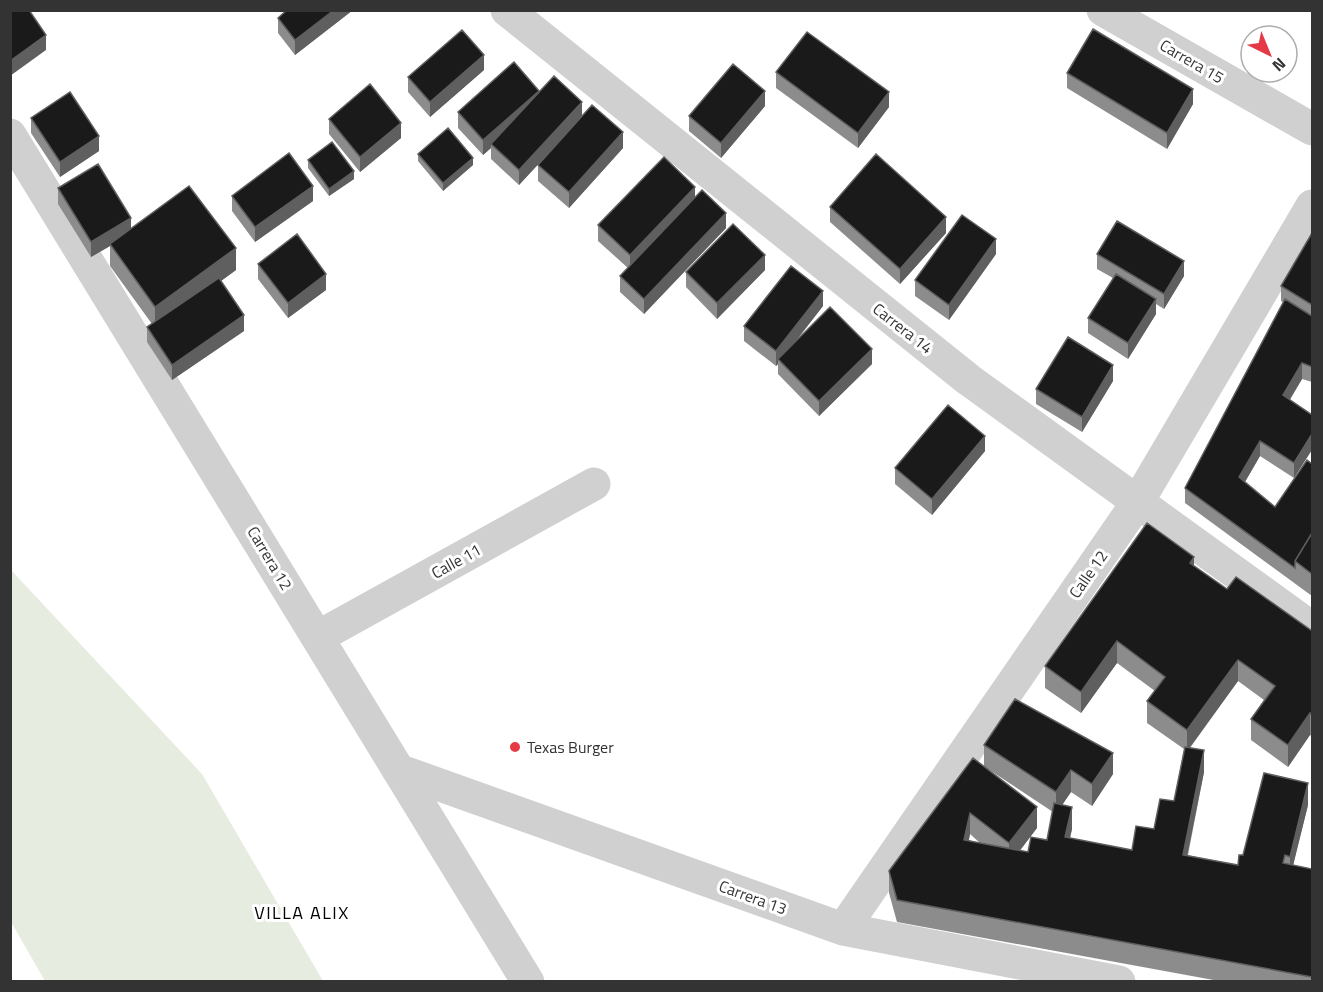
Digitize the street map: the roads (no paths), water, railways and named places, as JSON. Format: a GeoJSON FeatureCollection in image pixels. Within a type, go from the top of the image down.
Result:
{"type":"FeatureCollection","features":[{"type":"Feature","properties":{"kind":"street","name":"Carrera 14"},"geometry":{"type":"LineString","coordinates":[[507,10],[918,340],[1137,503],[1312,628]]}},
{"type":"Feature","properties":{"kind":"street","name":"Carrera 15"},"geometry":{"type":"LineString","coordinates":[[1103,10],[1312,129]]}},
{"type":"Feature","properties":{"kind":"street","name":"Carrera 12"},"geometry":{"type":"LineString","coordinates":[[10,135],[528,981]]}},
{"type":"Feature","properties":{"kind":"street","name":"Calle 12"},"geometry":{"type":"LineString","coordinates":[[843,929],[1137,503],[1312,206]]}},
{"type":"Feature","properties":{"kind":"street","name":"Calle 11"},"geometry":{"type":"LineString","coordinates":[[318,637],[594,484]]}},
{"type":"Feature","properties":{"kind":"street","name":"Carrera 13"},"geometry":{"type":"LineString","coordinates":[[398,770],[843,929],[1119,981]]}},
{"type":"Feature","properties":{"kind":"place","name":"Texas Burger"},"geometry":{"type":"Point","coordinates":[515,747]}},
{"type":"Feature","properties":{"kind":"district","name":"VILLA ALIX"},"geometry":{"type":"Point","coordinates":[302,913]}}]}
